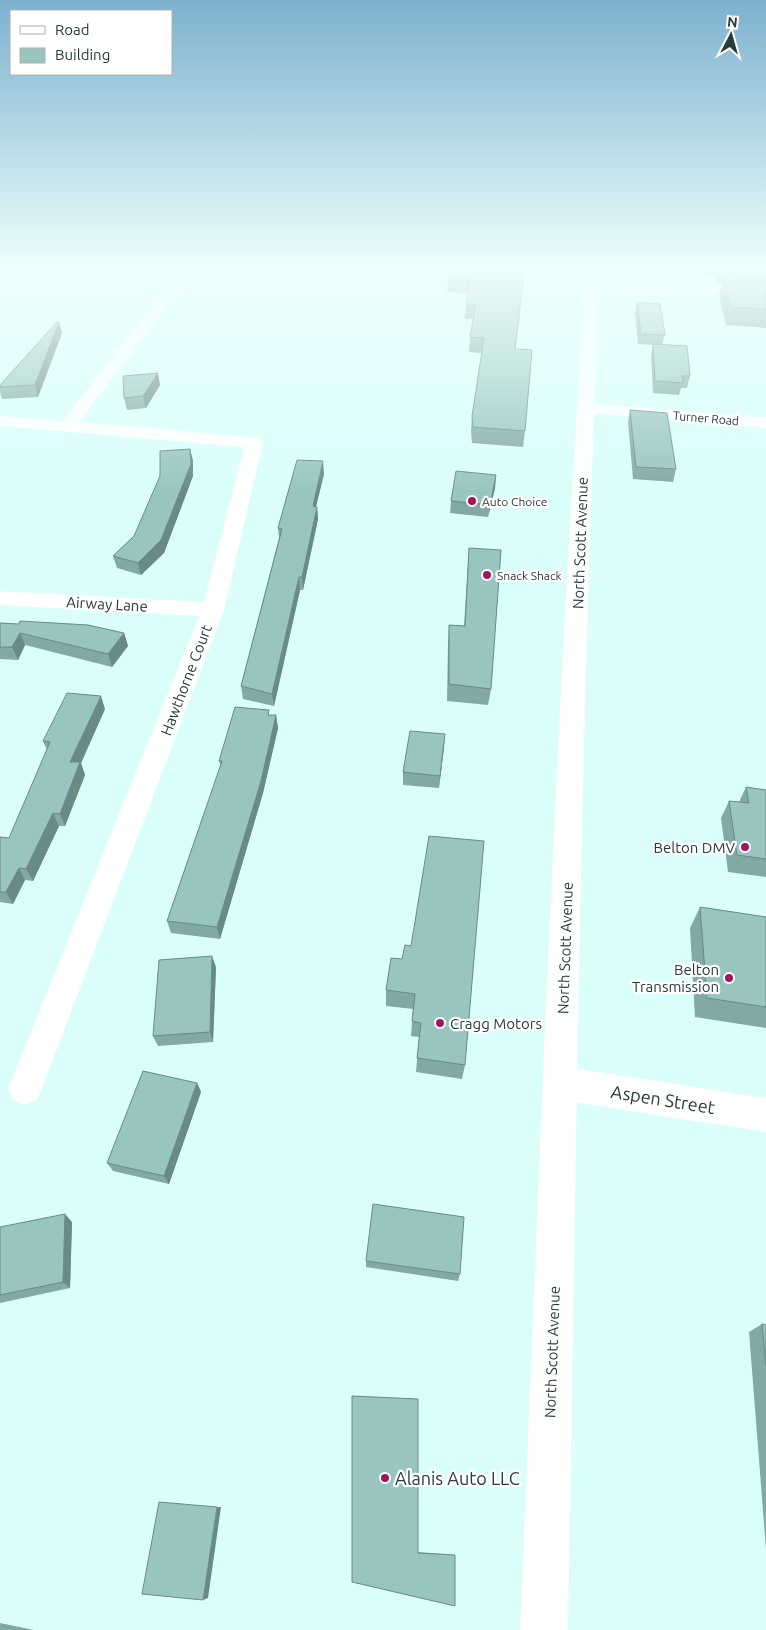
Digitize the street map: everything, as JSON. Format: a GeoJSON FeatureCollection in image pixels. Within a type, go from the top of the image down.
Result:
{"type":"FeatureCollection","features":[{"type":"Feature","properties":{"kind":"street"},"geometry":{"type":"LineString","coordinates":[[0,421],[66,427],[132,342]]}},
{"type":"Feature","properties":{"kind":"street","name":"North Scott Avenue"},"geometry":{"type":"LineString","coordinates":[[544,1630],[560,1082],[585,408],[589,342]]}},
{"type":"Feature","properties":{"kind":"street","name":"Turner Road"},"geometry":{"type":"LineString","coordinates":[[585,408],[766,423]]}},
{"type":"Feature","properties":{"kind":"street","name":"Hawthorne Court"},"geometry":{"type":"LineString","coordinates":[[26,1088],[213,610],[254,442],[66,427]]}},
{"type":"Feature","properties":{"kind":"street","name":"Airway Lane"},"geometry":{"type":"LineString","coordinates":[[0,598],[213,610]]}},
{"type":"Feature","properties":{"kind":"street","name":"Aspen Street"},"geometry":{"type":"LineString","coordinates":[[560,1082],[766,1115]]}},
{"type":"Feature","properties":{"kind":"building"},"geometry":{"type":"Polygon","coordinates":[[[39,342],[51,342],[35,385],[0,387],[39,342]]]}},
{"type":"Feature","properties":{"kind":"building"},"geometry":{"type":"Polygon","coordinates":[[[483,342],[516,342],[515,349],[532,350],[525,431],[473,427],[472,416],[483,342]]]}},
{"type":"Feature","properties":{"kind":"building"},"geometry":{"type":"Polygon","coordinates":[[[653,344],[687,346],[690,376],[682,376],[683,383],[655,381],[653,344]]]}},
{"type":"Feature","properties":{"kind":"building"},"geometry":{"type":"Polygon","coordinates":[[[158,373],[143,396],[124,398],[123,376],[158,373]]]}},
{"type":"Feature","properties":{"kind":"building"},"geometry":{"type":"Polygon","coordinates":[[[630,410],[667,413],[676,469],[636,467],[630,410]]]}},
{"type":"Feature","properties":{"kind":"building"},"geometry":{"type":"Polygon","coordinates":[[[190,449],[191,464],[161,540],[138,563],[113,556],[134,536],[160,476],[160,451],[190,449]]]}},
{"type":"Feature","properties":{"kind":"building"},"geometry":{"type":"Polygon","coordinates":[[[297,460],[323,461],[313,506],[317,507],[302,577],[299,577],[272,694],[241,686],[282,529],[278,528],[297,460]]]}},
{"type":"Feature","properties":{"kind":"building"},"geometry":{"type":"Polygon","coordinates":[[[456,471],[496,475],[490,505],[451,501],[456,471]]]}},
{"type":"Feature","properties":{"kind":"building"},"geometry":{"type":"Polygon","coordinates":[[[469,548],[501,550],[491,689],[449,684],[449,625],[465,626],[469,548]]]}},
{"type":"Feature","properties":{"kind":"building"},"geometry":{"type":"Polygon","coordinates":[[[20,621],[88,625],[124,633],[108,654],[20,633],[12,647],[0,647],[0,623],[19,624],[20,621]]]}},
{"type":"Feature","properties":{"kind":"building"},"geometry":{"type":"Polygon","coordinates":[[[67,693],[101,696],[70,762],[80,762],[60,814],[53,813],[26,869],[19,868],[6,892],[0,892],[0,837],[9,838],[50,742],[43,741],[67,693]]]}},
{"type":"Feature","properties":{"kind":"building"},"geometry":{"type":"Polygon","coordinates":[[[235,707],[269,710],[268,715],[276,715],[261,781],[217,927],[167,921],[222,761],[219,761],[235,707]]]}},
{"type":"Feature","properties":{"kind":"building"},"geometry":{"type":"Polygon","coordinates":[[[410,731],[445,734],[440,776],[403,772],[410,731]]]}},
{"type":"Feature","properties":{"kind":"building"},"geometry":{"type":"Polygon","coordinates":[[[746,787],[766,790],[766,859],[737,855],[729,801],[749,803],[746,787]]]}},
{"type":"Feature","properties":{"kind":"building"},"geometry":{"type":"Polygon","coordinates":[[[429,836],[484,841],[465,1065],[417,1058],[421,1023],[412,1021],[415,994],[386,990],[391,958],[402,959],[405,945],[411,946],[429,836]]]}},
{"type":"Feature","properties":{"kind":"building","name":"Belton Transmission"},"geometry":{"type":"Polygon","coordinates":[[[700,907],[766,917],[766,1007],[707,998],[700,907]]]}},
{"type":"Feature","properties":{"kind":"building"},"geometry":{"type":"Polygon","coordinates":[[[212,956],[210,1032],[153,1036],[159,960],[212,956]]]}},
{"type":"Feature","properties":{"kind":"building"},"geometry":{"type":"Polygon","coordinates":[[[143,1071],[197,1083],[164,1176],[107,1163],[143,1071]]]}},
{"type":"Feature","properties":{"kind":"building"},"geometry":{"type":"Polygon","coordinates":[[[373,1204],[464,1217],[460,1274],[366,1261],[373,1204]]]}},
{"type":"Feature","properties":{"kind":"building"},"geometry":{"type":"Polygon","coordinates":[[[65,1214],[63,1282],[0,1295],[0,1227],[65,1214]]]}},
{"type":"Feature","properties":{"kind":"building"},"geometry":{"type":"Polygon","coordinates":[[[762,1324],[766,1325],[766,1365],[762,1324]]]}},
{"type":"Feature","properties":{"kind":"building","name":"Alanis Auto LLC"},"geometry":{"type":"Polygon","coordinates":[[[352,1396],[418,1399],[418,1553],[455,1555],[455,1606],[352,1582],[352,1396]]]}},
{"type":"Feature","properties":{"kind":"building"},"geometry":{"type":"Polygon","coordinates":[[[159,1502],[217,1507],[203,1600],[142,1594],[159,1502]]]}},
{"type":"Feature","properties":{"kind":"place","name":"Auto Choice"},"geometry":{"type":"Point","coordinates":[472,501]}},
{"type":"Feature","properties":{"kind":"place","name":"Snack Shack"},"geometry":{"type":"Point","coordinates":[487,575]}},
{"type":"Feature","properties":{"kind":"place","name":"Belton DMV"},"geometry":{"type":"Point","coordinates":[745,847]}},
{"type":"Feature","properties":{"kind":"place","name":"Belton Transmission"},"geometry":{"type":"Point","coordinates":[729,978]}},
{"type":"Feature","properties":{"kind":"place","name":"Cragg Motors"},"geometry":{"type":"Point","coordinates":[440,1023]}},
{"type":"Feature","properties":{"kind":"place","name":"Alanis Auto LLC"},"geometry":{"type":"Point","coordinates":[385,1478]}}]}
